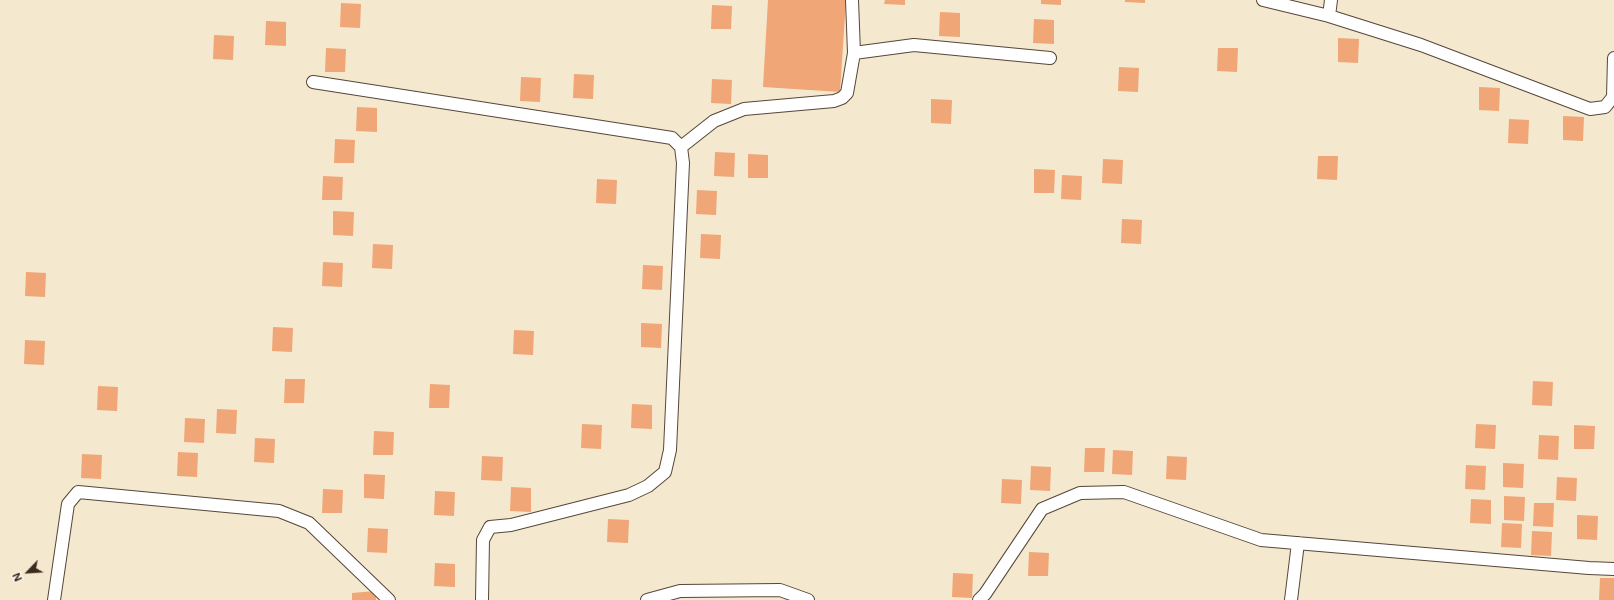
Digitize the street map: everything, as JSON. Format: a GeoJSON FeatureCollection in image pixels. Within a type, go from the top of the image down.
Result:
{"type":"FeatureCollection","features":[{"type":"Feature","properties":{"kind":"street"},"geometry":{"type":"LineString","coordinates":[[681,147],[714,121],[744,109],[834,101],[842,98],[847,93],[854,53],[852,0]]}},
{"type":"Feature","properties":{"kind":"street"},"geometry":{"type":"LineString","coordinates":[[1263,0],[1329,16],[1421,45],[1590,109],[1605,107],[1613,97],[1614,58]]}},
{"type":"Feature","properties":{"kind":"street"},"geometry":{"type":"LineString","coordinates":[[1329,16],[1331,0]]}},
{"type":"Feature","properties":{"kind":"street"},"geometry":{"type":"LineString","coordinates":[[854,53],[914,45],[1050,58]]}},
{"type":"Feature","properties":{"kind":"street"},"geometry":{"type":"LineString","coordinates":[[313,82],[672,138],[681,147],[683,163],[670,443],[665,472],[648,486],[629,495],[511,525],[490,528],[483,540],[482,600]]}},
{"type":"Feature","properties":{"kind":"street"},"geometry":{"type":"LineString","coordinates":[[54,600],[68,504],[78,492],[279,511],[309,523],[389,600]]}},
{"type":"Feature","properties":{"kind":"street"},"geometry":{"type":"LineString","coordinates":[[979,600],[985,594],[1042,508],[1080,493],[1124,492],[1261,540],[1614,569]]}},
{"type":"Feature","properties":{"kind":"street"},"geometry":{"type":"LineString","coordinates":[[1291,600],[1298,543]]}},
{"type":"Feature","properties":{"kind":"street"},"geometry":{"type":"LineString","coordinates":[[647,600],[680,591],[772,590],[780,590],[808,600]]}},
{"type":"Feature","properties":{"kind":"building"},"geometry":{"type":"Polygon","coordinates":[[[768,0],[846,0],[840,92],[763,87],[768,0]]]}},
{"type":"Feature","properties":{"kind":"building"},"geometry":{"type":"Polygon","coordinates":[[[885,0],[905,0],[905,5],[884,4],[885,0]]]}},
{"type":"Feature","properties":{"kind":"building"},"geometry":{"type":"Polygon","coordinates":[[[1041,0],[1061,0],[1061,5],[1041,4],[1041,0]]]}},
{"type":"Feature","properties":{"kind":"building"},"geometry":{"type":"Polygon","coordinates":[[[1125,0],[1145,0],[1145,3],[1125,2],[1125,0]]]}},
{"type":"Feature","properties":{"kind":"building"},"geometry":{"type":"Polygon","coordinates":[[[341,3],[361,4],[360,28],[340,27],[341,3]]]}},
{"type":"Feature","properties":{"kind":"building"},"geometry":{"type":"Polygon","coordinates":[[[712,5],[732,6],[731,29],[711,29],[712,5]]]}},
{"type":"Feature","properties":{"kind":"building"},"geometry":{"type":"Polygon","coordinates":[[[940,12],[960,13],[960,37],[939,36],[940,12]]]}},
{"type":"Feature","properties":{"kind":"building"},"geometry":{"type":"Polygon","coordinates":[[[1034,19],[1054,20],[1054,44],[1033,43],[1034,19]]]}},
{"type":"Feature","properties":{"kind":"building"},"geometry":{"type":"Polygon","coordinates":[[[266,21],[286,22],[286,46],[265,45],[266,21]]]}},
{"type":"Feature","properties":{"kind":"building"},"geometry":{"type":"Polygon","coordinates":[[[214,35],[234,36],[233,60],[213,59],[214,35]]]}},
{"type":"Feature","properties":{"kind":"building"},"geometry":{"type":"Polygon","coordinates":[[[1338,38],[1359,39],[1358,63],[1338,62],[1338,38]]]}},
{"type":"Feature","properties":{"kind":"building"},"geometry":{"type":"Polygon","coordinates":[[[326,48],[346,49],[345,72],[325,72],[326,48]]]}},
{"type":"Feature","properties":{"kind":"building"},"geometry":{"type":"Polygon","coordinates":[[[1218,48],[1238,48],[1237,72],[1217,71],[1218,48]]]}},
{"type":"Feature","properties":{"kind":"building"},"geometry":{"type":"Polygon","coordinates":[[[1119,67],[1139,68],[1138,92],[1118,91],[1119,67]]]}},
{"type":"Feature","properties":{"kind":"building"},"geometry":{"type":"Polygon","coordinates":[[[574,74],[594,75],[593,99],[573,98],[574,74]]]}},
{"type":"Feature","properties":{"kind":"building"},"geometry":{"type":"Polygon","coordinates":[[[521,77],[541,78],[540,102],[520,101],[521,77]]]}},
{"type":"Feature","properties":{"kind":"building"},"geometry":{"type":"Polygon","coordinates":[[[712,79],[732,80],[731,104],[711,103],[712,79]]]}},
{"type":"Feature","properties":{"kind":"building"},"geometry":{"type":"Polygon","coordinates":[[[1479,87],[1500,88],[1499,111],[1479,110],[1479,87]]]}},
{"type":"Feature","properties":{"kind":"building"},"geometry":{"type":"Polygon","coordinates":[[[931,99],[952,100],[951,124],[931,123],[931,99]]]}},
{"type":"Feature","properties":{"kind":"building"},"geometry":{"type":"Polygon","coordinates":[[[357,107],[377,108],[377,132],[356,131],[357,107]]]}},
{"type":"Feature","properties":{"kind":"building"},"geometry":{"type":"Polygon","coordinates":[[[1563,116],[1584,117],[1583,141],[1563,140],[1563,116]]]}},
{"type":"Feature","properties":{"kind":"building"},"geometry":{"type":"Polygon","coordinates":[[[1509,119],[1529,120],[1528,144],[1508,143],[1509,119]]]}},
{"type":"Feature","properties":{"kind":"building"},"geometry":{"type":"Polygon","coordinates":[[[335,139],[355,140],[354,163],[334,163],[335,139]]]}},
{"type":"Feature","properties":{"kind":"building"},"geometry":{"type":"Polygon","coordinates":[[[715,152],[735,153],[734,177],[714,176],[715,152]]]}},
{"type":"Feature","properties":{"kind":"building"},"geometry":{"type":"Polygon","coordinates":[[[748,154],[768,155],[768,178],[748,178],[748,154]]]}},
{"type":"Feature","properties":{"kind":"building"},"geometry":{"type":"Polygon","coordinates":[[[1318,156],[1338,156],[1337,180],[1317,179],[1318,156]]]}},
{"type":"Feature","properties":{"kind":"building"},"geometry":{"type":"Polygon","coordinates":[[[1103,159],[1123,160],[1122,184],[1102,183],[1103,159]]]}},
{"type":"Feature","properties":{"kind":"building"},"geometry":{"type":"Polygon","coordinates":[[[1034,169],[1055,170],[1054,193],[1034,193],[1034,169]]]}},
{"type":"Feature","properties":{"kind":"building"},"geometry":{"type":"Polygon","coordinates":[[[1062,175],[1082,176],[1081,200],[1061,199],[1062,175]]]}},
{"type":"Feature","properties":{"kind":"building"},"geometry":{"type":"Polygon","coordinates":[[[323,176],[343,177],[342,200],[322,200],[323,176]]]}},
{"type":"Feature","properties":{"kind":"building"},"geometry":{"type":"Polygon","coordinates":[[[597,179],[617,180],[616,204],[596,203],[597,179]]]}},
{"type":"Feature","properties":{"kind":"building"},"geometry":{"type":"Polygon","coordinates":[[[697,190],[717,191],[716,215],[696,214],[697,190]]]}},
{"type":"Feature","properties":{"kind":"building"},"geometry":{"type":"Polygon","coordinates":[[[333,211],[354,212],[353,236],[333,235],[333,211]]]}},
{"type":"Feature","properties":{"kind":"building"},"geometry":{"type":"Polygon","coordinates":[[[1122,219],[1142,220],[1141,244],[1121,243],[1122,219]]]}},
{"type":"Feature","properties":{"kind":"building"},"geometry":{"type":"Polygon","coordinates":[[[701,234],[721,235],[720,259],[700,258],[701,234]]]}},
{"type":"Feature","properties":{"kind":"building"},"geometry":{"type":"Polygon","coordinates":[[[373,244],[393,245],[392,269],[372,268],[373,244]]]}},
{"type":"Feature","properties":{"kind":"building"},"geometry":{"type":"Polygon","coordinates":[[[323,262],[343,263],[342,287],[322,286],[323,262]]]}},
{"type":"Feature","properties":{"kind":"building"},"geometry":{"type":"Polygon","coordinates":[[[643,265],[663,266],[662,290],[642,289],[643,265]]]}},
{"type":"Feature","properties":{"kind":"building"},"geometry":{"type":"Polygon","coordinates":[[[26,272],[46,273],[45,297],[25,296],[26,272]]]}},
{"type":"Feature","properties":{"kind":"building"},"geometry":{"type":"Polygon","coordinates":[[[641,323],[662,324],[661,348],[641,347],[641,323]]]}},
{"type":"Feature","properties":{"kind":"building"},"geometry":{"type":"Polygon","coordinates":[[[273,327],[293,328],[292,352],[272,351],[273,327]]]}},
{"type":"Feature","properties":{"kind":"building"},"geometry":{"type":"Polygon","coordinates":[[[514,330],[534,331],[533,355],[513,354],[514,330]]]}},
{"type":"Feature","properties":{"kind":"building"},"geometry":{"type":"Polygon","coordinates":[[[25,340],[45,341],[44,365],[24,364],[25,340]]]}},
{"type":"Feature","properties":{"kind":"building"},"geometry":{"type":"Polygon","coordinates":[[[285,379],[305,379],[304,403],[284,403],[285,379]]]}},
{"type":"Feature","properties":{"kind":"building"},"geometry":{"type":"Polygon","coordinates":[[[1533,381],[1553,382],[1552,406],[1532,405],[1533,381]]]}},
{"type":"Feature","properties":{"kind":"building"},"geometry":{"type":"Polygon","coordinates":[[[430,384],[450,385],[449,408],[429,408],[430,384]]]}},
{"type":"Feature","properties":{"kind":"building"},"geometry":{"type":"Polygon","coordinates":[[[98,386],[118,387],[117,411],[97,410],[98,386]]]}},
{"type":"Feature","properties":{"kind":"building"},"geometry":{"type":"Polygon","coordinates":[[[632,404],[652,405],[652,429],[631,428],[632,404]]]}},
{"type":"Feature","properties":{"kind":"building"},"geometry":{"type":"Polygon","coordinates":[[[217,409],[237,410],[236,434],[216,433],[217,409]]]}},
{"type":"Feature","properties":{"kind":"building"},"geometry":{"type":"Polygon","coordinates":[[[185,418],[205,419],[204,443],[184,442],[185,418]]]}},
{"type":"Feature","properties":{"kind":"building"},"geometry":{"type":"Polygon","coordinates":[[[582,424],[602,425],[601,449],[581,448],[582,424]]]}},
{"type":"Feature","properties":{"kind":"building"},"geometry":{"type":"Polygon","coordinates":[[[1476,424],[1496,425],[1495,449],[1475,448],[1476,424]]]}},
{"type":"Feature","properties":{"kind":"building"},"geometry":{"type":"Polygon","coordinates":[[[1574,425],[1595,426],[1594,449],[1574,449],[1574,425]]]}},
{"type":"Feature","properties":{"kind":"building"},"geometry":{"type":"Polygon","coordinates":[[[374,431],[394,432],[393,455],[373,455],[374,431]]]}},
{"type":"Feature","properties":{"kind":"building"},"geometry":{"type":"Polygon","coordinates":[[[1539,435],[1559,436],[1558,460],[1538,459],[1539,435]]]}},
{"type":"Feature","properties":{"kind":"building"},"geometry":{"type":"Polygon","coordinates":[[[255,438],[275,439],[274,463],[254,462],[255,438]]]}},
{"type":"Feature","properties":{"kind":"building"},"geometry":{"type":"Polygon","coordinates":[[[1085,448],[1105,448],[1104,472],[1084,472],[1085,448]]]}},
{"type":"Feature","properties":{"kind":"building"},"geometry":{"type":"Polygon","coordinates":[[[1113,450],[1133,451],[1132,475],[1112,474],[1113,450]]]}},
{"type":"Feature","properties":{"kind":"building"},"geometry":{"type":"Polygon","coordinates":[[[178,452],[198,453],[197,477],[177,476],[178,452]]]}},
{"type":"Feature","properties":{"kind":"building"},"geometry":{"type":"Polygon","coordinates":[[[82,454],[102,455],[101,479],[81,478],[82,454]]]}},
{"type":"Feature","properties":{"kind":"building"},"geometry":{"type":"Polygon","coordinates":[[[482,456],[503,457],[502,481],[481,480],[482,456]]]}},
{"type":"Feature","properties":{"kind":"building"},"geometry":{"type":"Polygon","coordinates":[[[1167,456],[1187,457],[1186,480],[1166,479],[1167,456]]]}},
{"type":"Feature","properties":{"kind":"building"},"geometry":{"type":"Polygon","coordinates":[[[1503,463],[1524,464],[1523,488],[1503,487],[1503,463]]]}},
{"type":"Feature","properties":{"kind":"building"},"geometry":{"type":"Polygon","coordinates":[[[1466,465],[1486,466],[1485,490],[1465,489],[1466,465]]]}},
{"type":"Feature","properties":{"kind":"building"},"geometry":{"type":"Polygon","coordinates":[[[1031,466],[1051,467],[1050,491],[1030,490],[1031,466]]]}},
{"type":"Feature","properties":{"kind":"building"},"geometry":{"type":"Polygon","coordinates":[[[364,474],[385,475],[384,499],[364,498],[364,474]]]}},
{"type":"Feature","properties":{"kind":"building"},"geometry":{"type":"Polygon","coordinates":[[[1557,477],[1577,478],[1576,501],[1556,500],[1557,477]]]}},
{"type":"Feature","properties":{"kind":"building"},"geometry":{"type":"Polygon","coordinates":[[[1002,479],[1022,480],[1021,504],[1001,503],[1002,479]]]}},
{"type":"Feature","properties":{"kind":"building"},"geometry":{"type":"Polygon","coordinates":[[[511,487],[531,488],[531,512],[510,511],[511,487]]]}},
{"type":"Feature","properties":{"kind":"building"},"geometry":{"type":"Polygon","coordinates":[[[323,489],[343,490],[342,513],[322,513],[323,489]]]}},
{"type":"Feature","properties":{"kind":"building"},"geometry":{"type":"Polygon","coordinates":[[[435,491],[455,492],[454,516],[434,515],[435,491]]]}},
{"type":"Feature","properties":{"kind":"building"},"geometry":{"type":"Polygon","coordinates":[[[1504,496],[1525,497],[1524,521],[1504,520],[1504,496]]]}},
{"type":"Feature","properties":{"kind":"building"},"geometry":{"type":"Polygon","coordinates":[[[1471,499],[1491,500],[1491,524],[1470,523],[1471,499]]]}},
{"type":"Feature","properties":{"kind":"building"},"geometry":{"type":"Polygon","coordinates":[[[1534,503],[1554,503],[1553,527],[1533,526],[1534,503]]]}},
{"type":"Feature","properties":{"kind":"building"},"geometry":{"type":"Polygon","coordinates":[[[1577,515],[1598,516],[1597,540],[1577,539],[1577,515]]]}},
{"type":"Feature","properties":{"kind":"building"},"geometry":{"type":"Polygon","coordinates":[[[608,519],[629,520],[628,543],[607,542],[608,519]]]}},
{"type":"Feature","properties":{"kind":"building"},"geometry":{"type":"Polygon","coordinates":[[[1502,523],[1522,524],[1521,548],[1501,547],[1502,523]]]}},
{"type":"Feature","properties":{"kind":"building"},"geometry":{"type":"Polygon","coordinates":[[[368,528],[388,529],[387,553],[367,552],[368,528]]]}},
{"type":"Feature","properties":{"kind":"building"},"geometry":{"type":"Polygon","coordinates":[[[1532,531],[1552,532],[1551,556],[1531,555],[1532,531]]]}},
{"type":"Feature","properties":{"kind":"building"},"geometry":{"type":"Polygon","coordinates":[[[1029,552],[1049,553],[1048,576],[1028,576],[1029,552]]]}},
{"type":"Feature","properties":{"kind":"building"},"geometry":{"type":"Polygon","coordinates":[[[435,563],[455,564],[455,587],[434,586],[435,563]]]}},
{"type":"Feature","properties":{"kind":"building"},"geometry":{"type":"Polygon","coordinates":[[[953,573],[973,574],[972,598],[952,597],[953,573]]]}},
{"type":"Feature","properties":{"kind":"building"},"geometry":{"type":"Polygon","coordinates":[[[1600,578],[1614,578],[1614,600],[1599,600],[1600,578]]]}},
{"type":"Feature","properties":{"kind":"building"},"geometry":{"type":"Polygon","coordinates":[[[376,591],[376,600],[352,600],[352,593],[376,591]]]}}]}
